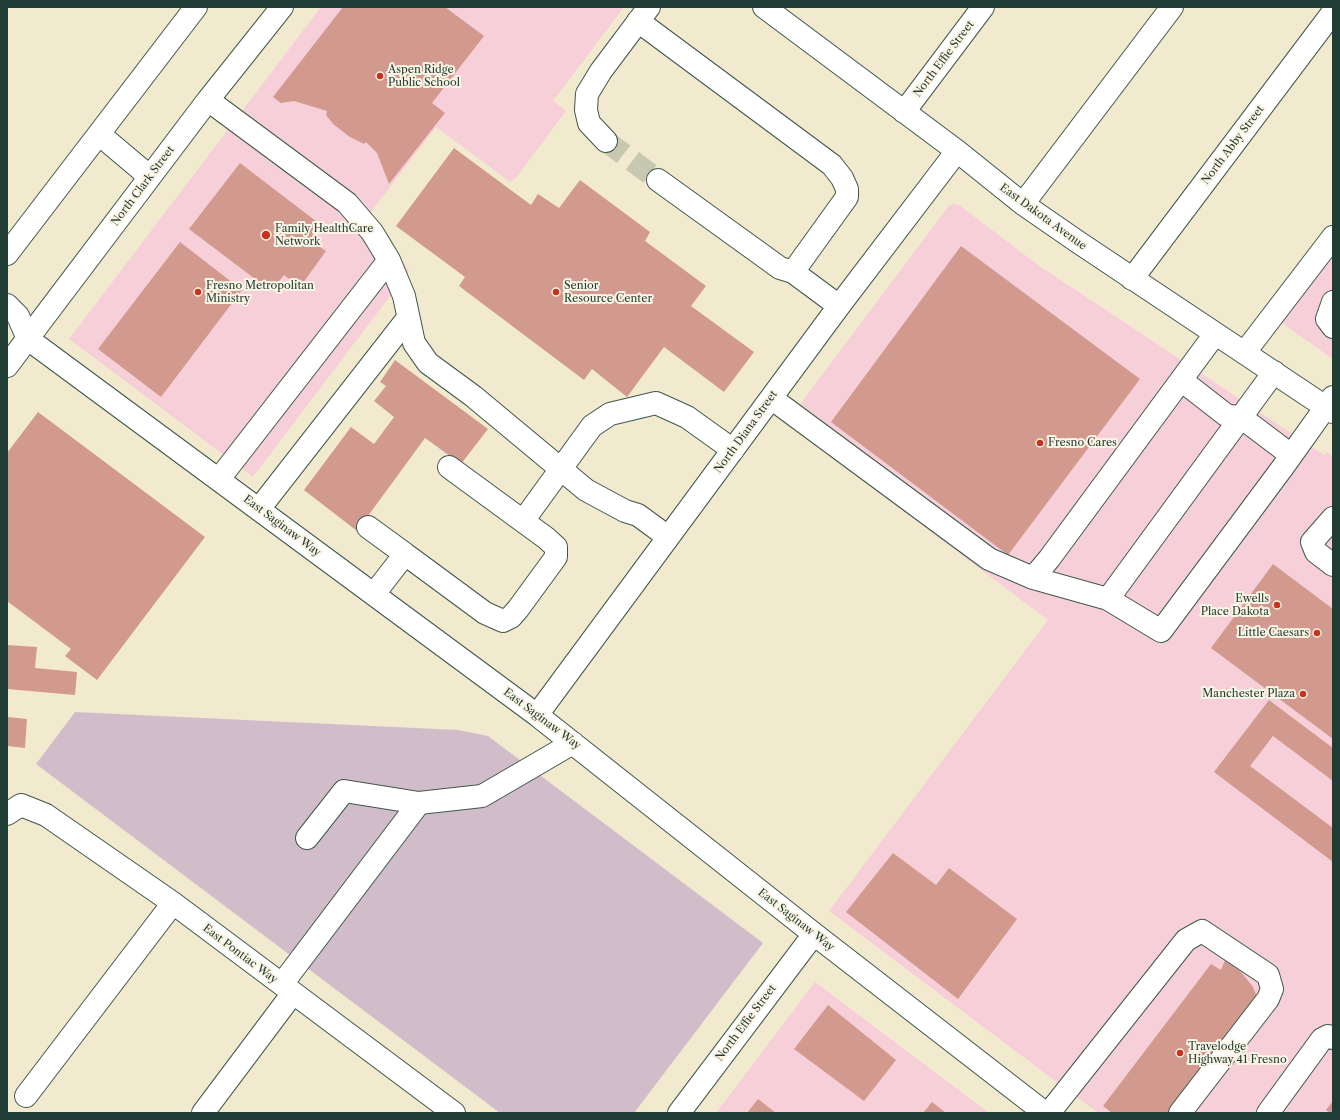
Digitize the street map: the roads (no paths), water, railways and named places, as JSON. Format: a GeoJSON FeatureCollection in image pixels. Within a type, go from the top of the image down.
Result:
{"type":"FeatureCollection","features":[{"type":"Feature","properties":{"kind":"street"},"geometry":{"type":"LineString","coordinates":[[7,254],[196,7]]}},
{"type":"Feature","properties":{"kind":"street","name":"North Clark Street"},"geometry":{"type":"LineString","coordinates":[[7,366],[208,100],[282,7]]}},
{"type":"Feature","properties":{"kind":"street","name":"East Dakota Avenue"},"geometry":{"type":"LineString","coordinates":[[764,7],[957,151],[1024,204],[1132,279],[1215,334],[1274,372],[1331,405]]}},
{"type":"Feature","properties":{"kind":"street","name":"North Effie Street"},"geometry":{"type":"LineString","coordinates":[[904,112],[983,7]]}},
{"type":"Feature","properties":{"kind":"street"},"geometry":{"type":"LineString","coordinates":[[1024,204],[1172,7]]}},
{"type":"Feature","properties":{"kind":"street","name":"North Abby Street"},"geometry":{"type":"LineString","coordinates":[[1132,279],[1333,12]]}},
{"type":"Feature","properties":{"kind":"street"},"geometry":{"type":"LineString","coordinates":[[606,141],[589,124],[586,110],[587,94],[601,71],[643,14],[832,165],[842,178],[847,189],[847,197],[793,272]]}},
{"type":"Feature","properties":{"kind":"street"},"geometry":{"type":"LineString","coordinates":[[208,100],[347,204],[372,232],[389,260],[404,296],[414,343],[428,362],[473,396],[586,490],[625,511],[638,515],[668,537]]}},
{"type":"Feature","properties":{"kind":"street"},"geometry":{"type":"LineString","coordinates":[[99,134],[150,176]]}},
{"type":"Feature","properties":{"kind":"street","name":"North Diana Street"},"geometry":{"type":"LineString","coordinates":[[537,715],[839,306],[957,151]]}},
{"type":"Feature","properties":{"kind":"street"},"geometry":{"type":"LineString","coordinates":[[658,180],[780,268],[793,272],[839,306]]}},
{"type":"Feature","properties":{"kind":"street"},"geometry":{"type":"LineString","coordinates":[[1245,352],[1333,237]]}},
{"type":"Feature","properties":{"kind":"street"},"geometry":{"type":"LineString","coordinates":[[219,479],[389,260]]}},
{"type":"Feature","properties":{"kind":"street"},"geometry":{"type":"LineString","coordinates":[[1333,302],[1327,319],[1333,327]]}},
{"type":"Feature","properties":{"kind":"street"},"geometry":{"type":"LineString","coordinates":[[7,305],[18,316],[28,339]]}},
{"type":"Feature","properties":{"kind":"street"},"geometry":{"type":"LineString","coordinates":[[259,509],[408,318]]}},
{"type":"Feature","properties":{"kind":"street"},"geometry":{"type":"LineString","coordinates":[[1033,578],[1049,559],[1215,334]]}},
{"type":"Feature","properties":{"kind":"street","name":"East Saginaw Way"},"geometry":{"type":"LineString","coordinates":[[28,339],[537,715],[814,934],[1045,1113]]}},
{"type":"Feature","properties":{"kind":"street"},"geometry":{"type":"LineString","coordinates":[[1108,599],[1242,418],[1274,372]]}},
{"type":"Feature","properties":{"kind":"street"},"geometry":{"type":"LineString","coordinates":[[1181,380],[1226,415],[1242,418],[1291,455]]}},
{"type":"Feature","properties":{"kind":"street"},"geometry":{"type":"LineString","coordinates":[[771,398],[989,559],[1033,578],[1108,599],[1161,631],[1291,455],[1331,405]]}},
{"type":"Feature","properties":{"kind":"street"},"geometry":{"type":"LineString","coordinates":[[523,521],[560,468],[592,426],[610,414],[656,403],[687,417],[733,450]]}},
{"type":"Feature","properties":{"kind":"street"},"geometry":{"type":"LineString","coordinates":[[368,527],[486,613],[503,621],[511,617],[556,557],[556,547],[449,467]]}},
{"type":"Feature","properties":{"kind":"street"},"geometry":{"type":"LineString","coordinates":[[1333,518],[1312,542],[1316,552],[1333,565]]}},
{"type":"Feature","properties":{"kind":"street"},"geometry":{"type":"LineString","coordinates":[[374,594],[405,554]]}},
{"type":"Feature","properties":{"kind":"street"},"geometry":{"type":"LineString","coordinates":[[307,838],[344,791],[419,803],[482,796],[573,743]]}},
{"type":"Feature","properties":{"kind":"street"},"geometry":{"type":"LineString","coordinates":[[203,1113],[287,988],[419,803]]}},
{"type":"Feature","properties":{"kind":"street","name":"East Pontiac Way"},"geometry":{"type":"LineString","coordinates":[[14,809],[46,815],[173,903],[453,1113]]}},
{"type":"Feature","properties":{"kind":"street"},"geometry":{"type":"LineString","coordinates":[[26,1096],[173,903]]}},
{"type":"Feature","properties":{"kind":"street"},"geometry":{"type":"LineString","coordinates":[[1049,1113],[1186,940],[1202,932],[1268,976],[1272,989],[1268,999],[1180,1113]]}},
{"type":"Feature","properties":{"kind":"street","name":"North Effie Street"},"geometry":{"type":"LineString","coordinates":[[679,1113],[814,934]]}},
{"type":"Feature","properties":{"kind":"street"},"geometry":{"type":"LineString","coordinates":[[1271,1112],[1322,1039],[1328,1036],[1333,1038]]}},
{"type":"Feature","properties":{"kind":"tunnel"},"geometry":{"type":"LineString","coordinates":[[606,141],[658,180]]}},
{"type":"Feature","properties":{"kind":"place","name":"Aspen Ridge Public School"},"geometry":{"type":"Point","coordinates":[380,76]}},
{"type":"Feature","properties":{"kind":"place","name":"Family HealthCare Network"},"geometry":{"type":"Point","coordinates":[266,235]}},
{"type":"Feature","properties":{"kind":"place","name":"Fresno Metropolitan Ministry"},"geometry":{"type":"Point","coordinates":[198,292]}},
{"type":"Feature","properties":{"kind":"place","name":"Senior Resource Center"},"geometry":{"type":"Point","coordinates":[556,292]}},
{"type":"Feature","properties":{"kind":"place","name":"Fresno Cares"},"geometry":{"type":"Point","coordinates":[1040,443]}},
{"type":"Feature","properties":{"kind":"place","name":"Ewells Place Dakota"},"geometry":{"type":"Point","coordinates":[1277,605]}},
{"type":"Feature","properties":{"kind":"place","name":"Little Caesars"},"geometry":{"type":"Point","coordinates":[1317,633]}},
{"type":"Feature","properties":{"kind":"place","name":"Manchester Plaza"},"geometry":{"type":"Point","coordinates":[1303,694]}},
{"type":"Feature","properties":{"kind":"place","name":"Travelodge Highway 41 Fresno"},"geometry":{"type":"Point","coordinates":[1180,1053]}}]}
